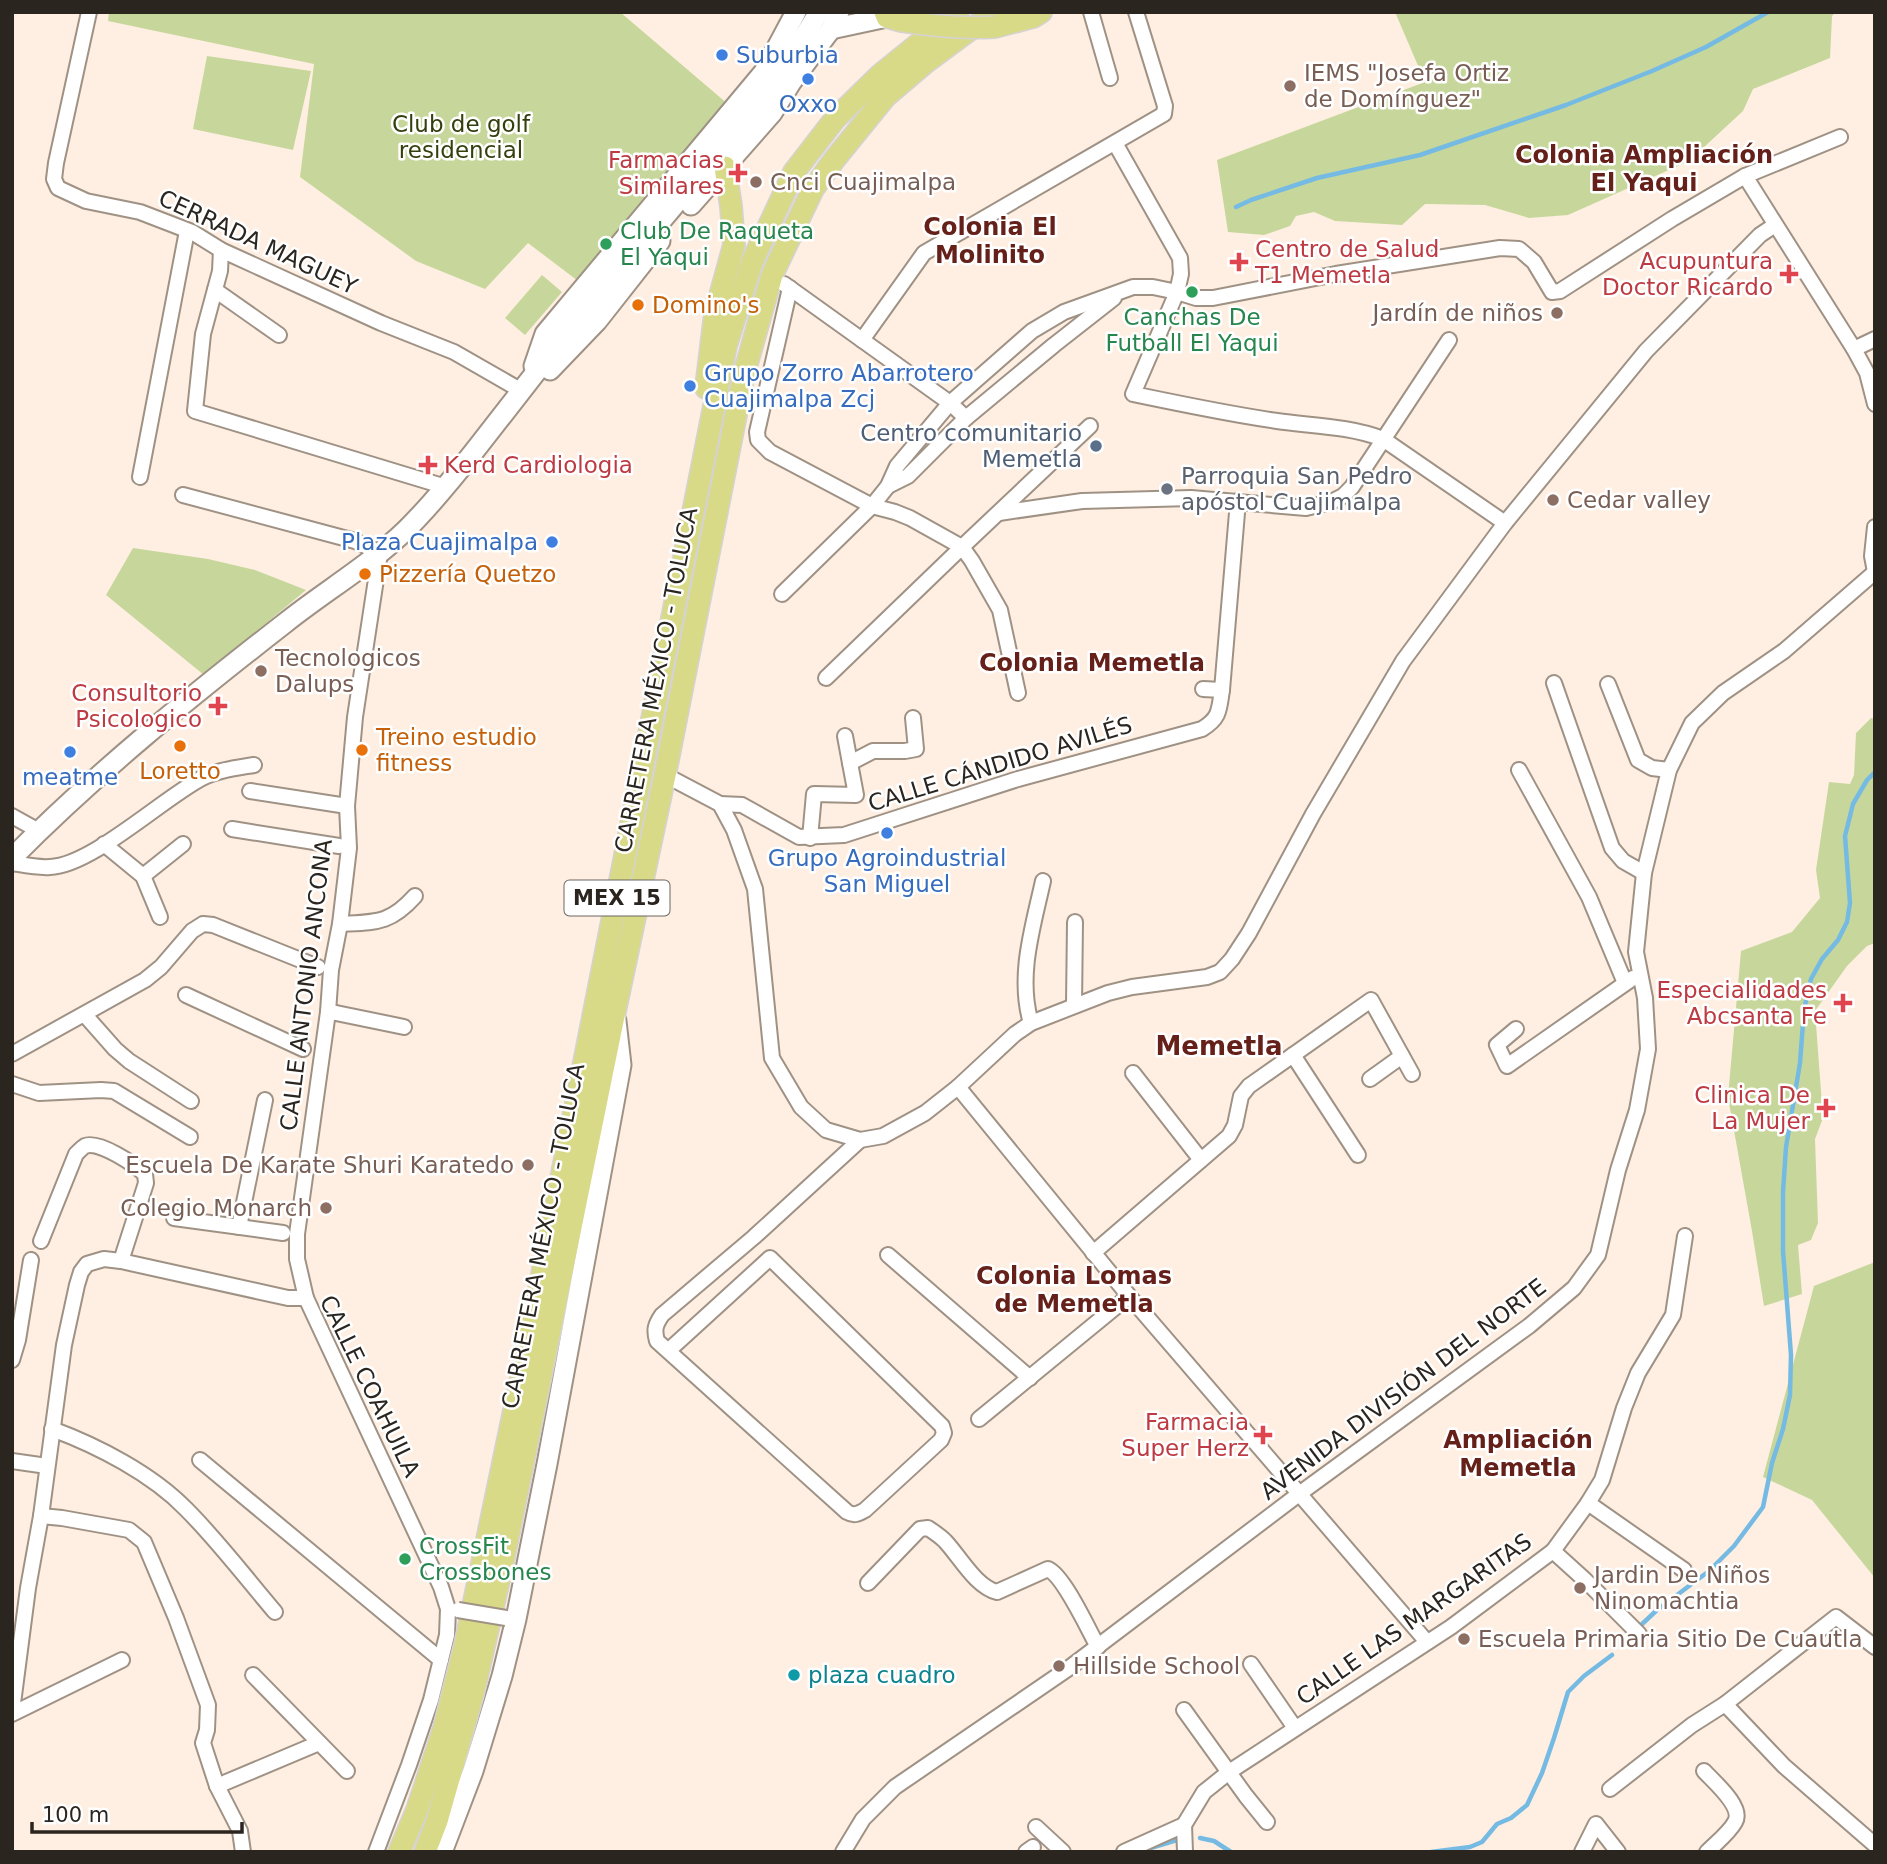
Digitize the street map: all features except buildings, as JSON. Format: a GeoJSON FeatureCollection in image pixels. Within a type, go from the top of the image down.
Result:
{"type":"FeatureCollection","features":[{"type":"Feature","properties":{"kind":"main road","name":"CARRETERA MÉXICO - TOLUCA"},"geometry":{"type":"LineString","coordinates":[[399,1852],[417,1810],[444,1728],[465,1645],[533,1320],[726,346],[751,262],[794,172],[835,119],[871,84],[958,12]]}},
{"type":"Feature","properties":{"kind":"main road","name":"CARRETERA MÉXICO - TOLUCA"},"geometry":{"type":"LineString","coordinates":[[425,1852],[437,1821],[473,1694],[498,1589],[665,775],[744,374],[772,275],[813,189],[886,96],[971,28],[999,12]]}},
{"type":"Feature","properties":{"kind":"main road"},"geometry":{"type":"LineString","coordinates":[[891,17],[942,28],[967,29],[1006,25],[1041,12]]}},
{"type":"Feature","properties":{"kind":"main road"},"geometry":{"type":"LineString","coordinates":[[701,475],[707,369],[715,314],[734,245],[726,167]]}},
{"type":"Feature","properties":{"kind":"street","name":"CERRADA MAGUEY"},"geometry":{"type":"LineString","coordinates":[[89,12],[56,163],[54,179],[58,188],[86,201],[140,212],[187,231],[221,250],[381,323],[454,352],[525,387]]}},
{"type":"Feature","properties":{"kind":"street"},"geometry":{"type":"LineString","coordinates":[[525,387],[545,334],[764,72],[796,12]]}},
{"type":"Feature","properties":{"kind":"street"},"geometry":{"type":"LineString","coordinates":[[12,861],[74,798],[211,680],[290,618],[380,553],[446,488],[561,340],[772,89],[818,12]]}},
{"type":"Feature","properties":{"kind":"street"},"geometry":{"type":"LineString","coordinates":[[1091,12],[1110,78]]}},
{"type":"Feature","properties":{"kind":"street"},"geometry":{"type":"LineString","coordinates":[[862,340],[924,253],[1164,114],[1165,106],[1136,12]]}},
{"type":"Feature","properties":{"kind":"street"},"geometry":{"type":"LineString","coordinates":[[525,387],[550,371],[597,321],[677,221],[772,113],[835,20],[891,17]]}},
{"type":"Feature","properties":{"kind":"street"},"geometry":{"type":"LineString","coordinates":[[782,594],[872,506],[888,486],[897,466],[950,403],[1032,331],[1064,312],[1133,287],[1143,286],[1196,298],[1213,298],[1336,274],[1500,248],[1519,250],[1534,262],[1552,292],[1560,291],[1745,176],[1840,137]]}},
{"type":"Feature","properties":{"kind":"street"},"geometry":{"type":"LineString","coordinates":[[1115,143],[1180,258],[1181,274],[1177,292],[1133,394],[1383,439],[1505,523]]}},
{"type":"Feature","properties":{"kind":"street"},"geometry":{"type":"LineString","coordinates":[[1745,176],[1854,349],[1867,373],[1875,404]]}},
{"type":"Feature","properties":{"kind":"street"},"geometry":{"type":"LineString","coordinates":[[720,804],[734,830],[755,889],[772,1058],[801,1107],[826,1130],[860,1140],[883,1136],[925,1113],[1031,1023],[1108,993],[1132,987],[1208,977],[1220,972],[1249,933],[1313,814],[1403,661],[1505,523],[1646,351],[1760,235],[1775,225]]}},
{"type":"Feature","properties":{"kind":"street"},"geometry":{"type":"LineString","coordinates":[[140,477],[187,231]]}},
{"type":"Feature","properties":{"kind":"street"},"geometry":{"type":"LineString","coordinates":[[221,250],[220,271],[203,334],[195,411],[446,488]]}},
{"type":"Feature","properties":{"kind":"street"},"geometry":{"type":"LineString","coordinates":[[772,275],[950,403],[966,418]]}},
{"type":"Feature","properties":{"kind":"street"},"geometry":{"type":"LineString","coordinates":[[790,288],[757,432],[758,440],[770,452],[872,506],[910,518],[962,547],[1000,610],[1018,693]]}},
{"type":"Feature","properties":{"kind":"street"},"geometry":{"type":"LineString","coordinates":[[215,290],[279,335]]}},
{"type":"Feature","properties":{"kind":"street"},"geometry":{"type":"LineString","coordinates":[[888,486],[908,476],[966,418],[1123,291]]}},
{"type":"Feature","properties":{"kind":"street"},"geometry":{"type":"LineString","coordinates":[[1854,349],[1875,339]]}},
{"type":"Feature","properties":{"kind":"street"},"geometry":{"type":"LineString","coordinates":[[999,513],[1083,501],[1191,498],[1306,508],[1331,502],[1352,487],[1449,340]]}},
{"type":"Feature","properties":{"kind":"street"},"geometry":{"type":"LineString","coordinates":[[826,678],[1090,426]]}},
{"type":"Feature","properties":{"kind":"street"},"geometry":{"type":"LineString","coordinates":[[183,495],[355,541],[380,553]]}},
{"type":"Feature","properties":{"kind":"street"},"geometry":{"type":"LineString","coordinates":[[1203,689],[1222,690],[1238,501]]}},
{"type":"Feature","properties":{"kind":"street"},"geometry":{"type":"LineString","coordinates":[[1875,527],[1872,556],[1875,572]]}},
{"type":"Feature","properties":{"kind":"street","name":"CALLE ANTONIO ANCONA"},"geometry":{"type":"LineString","coordinates":[[306,1298],[297,1259],[297,1234],[328,1012],[331,970],[340,924],[349,848],[347,806],[355,717],[380,553]]}},
{"type":"Feature","properties":{"kind":"street","name":"AVENIDA DIVISIÓN DEL NORTE"},"geometry":{"type":"LineString","coordinates":[[843,1852],[863,1819],[895,1787],[1098,1647],[1569,1294],[1598,1255],[1618,1170],[1637,1110],[1648,1049],[1644,998],[1636,952],[1644,873],[1670,771],[1692,723],[1723,693],[1784,650],[1875,572]]}},
{"type":"Feature","properties":{"kind":"street"},"geometry":{"type":"LineString","coordinates":[[1554,683],[1612,848],[1623,861],[1644,873]]}},
{"type":"Feature","properties":{"kind":"street"},"geometry":{"type":"LineString","coordinates":[[1608,684],[1638,761],[1652,768],[1670,771]]}},
{"type":"Feature","properties":{"kind":"street","name":"CALLE CÁNDIDO AVILÉS"},"geometry":{"type":"LineString","coordinates":[[665,775],[720,804],[742,805],[799,837],[844,835],[1018,779],[1202,729],[1212,723],[1219,712],[1222,690]]}},
{"type":"Feature","properties":{"kind":"street","name":"CALLE CÁNDIDO AVILÉS"},"geometry":{"type":"LineString","coordinates":[[810,838],[814,794],[856,795],[850,763],[873,751],[916,749],[913,718]]}},
{"type":"Feature","properties":{"kind":"street"},"geometry":{"type":"LineString","coordinates":[[845,736],[850,763]]}},
{"type":"Feature","properties":{"kind":"street"},"geometry":{"type":"LineString","coordinates":[[12,861],[51,867],[71,862],[104,844],[204,777],[254,765]]}},
{"type":"Feature","properties":{"kind":"street"},"geometry":{"type":"LineString","coordinates":[[1519,770],[1589,897],[1625,983]]}},
{"type":"Feature","properties":{"kind":"street"},"geometry":{"type":"LineString","coordinates":[[250,791],[347,806]]}},
{"type":"Feature","properties":{"kind":"street"},"geometry":{"type":"LineString","coordinates":[[12,816],[39,831]]}},
{"type":"Feature","properties":{"kind":"street"},"geometry":{"type":"LineString","coordinates":[[232,829],[339,846]]}},
{"type":"Feature","properties":{"kind":"street"},"geometry":{"type":"LineString","coordinates":[[104,844],[143,876],[159,917]]}},
{"type":"Feature","properties":{"kind":"street"},"geometry":{"type":"LineString","coordinates":[[143,876],[183,844]]}},
{"type":"Feature","properties":{"kind":"street"},"geometry":{"type":"LineString","coordinates":[[1031,1023],[1027,1007],[1027,953],[1043,881]]}},
{"type":"Feature","properties":{"kind":"street"},"geometry":{"type":"LineString","coordinates":[[340,924],[374,922],[389,918],[402,911],[415,896]]}},
{"type":"Feature","properties":{"kind":"street"},"geometry":{"type":"LineString","coordinates":[[1074,1005],[1075,922]]}},
{"type":"Feature","properties":{"kind":"street"},"geometry":{"type":"LineString","coordinates":[[12,1054],[145,980],[161,967],[192,931],[203,924],[213,925],[318,967]]}},
{"type":"Feature","properties":{"kind":"street"},"geometry":{"type":"LineString","coordinates":[[1516,1029],[1497,1045],[1507,1066],[1639,973]]}},
{"type":"Feature","properties":{"kind":"street"},"geometry":{"type":"LineString","coordinates":[[186,995],[303,1049]]}},
{"type":"Feature","properties":{"kind":"street"},"geometry":{"type":"LineString","coordinates":[[1093,1253],[1229,1136],[1235,1125],[1241,1096],[1249,1086],[1371,1000],[1412,1074]]}},
{"type":"Feature","properties":{"kind":"street"},"geometry":{"type":"LineString","coordinates":[[328,1012],[404,1027]]}},
{"type":"Feature","properties":{"kind":"street"},"geometry":{"type":"LineString","coordinates":[[442,1852],[476,1760],[502,1676],[511,1619],[547,1464],[621,1065],[615,1012]]}},
{"type":"Feature","properties":{"kind":"street"},"geometry":{"type":"LineString","coordinates":[[85,1015],[129,1061],[191,1101]]}},
{"type":"Feature","properties":{"kind":"street"},"geometry":{"type":"LineString","coordinates":[[1293,1055],[1358,1155]]}},
{"type":"Feature","properties":{"kind":"street"},"geometry":{"type":"LineString","coordinates":[[1370,1079],[1402,1056]]}},
{"type":"Feature","properties":{"kind":"street"},"geometry":{"type":"LineString","coordinates":[[1132,1073],[1201,1160]]}},
{"type":"Feature","properties":{"kind":"street"},"geometry":{"type":"LineString","coordinates":[[12,1084],[39,1093],[114,1091],[190,1137]]}},
{"type":"Feature","properties":{"kind":"street"},"geometry":{"type":"LineString","coordinates":[[958,1087],[1129,1296],[1427,1642]]}},
{"type":"Feature","properties":{"kind":"street"},"geometry":{"type":"LineString","coordinates":[[239,1227],[265,1100]]}},
{"type":"Feature","properties":{"kind":"street"},"geometry":{"type":"LineString","coordinates":[[668,1351],[770,1258],[942,1426],[944,1433],[941,1440],[864,1510],[851,1514],[668,1351],[657,1341],[654,1331],[655,1324],[662,1315],[754,1237],[860,1140]]}},
{"type":"Feature","properties":{"kind":"street"},"geometry":{"type":"LineString","coordinates":[[41,1241],[76,1154],[84,1146],[94,1145],[136,1166],[145,1174],[146,1183],[121,1261]]}},
{"type":"Feature","properties":{"kind":"street"},"geometry":{"type":"LineString","coordinates":[[174,1218],[283,1233]]}},
{"type":"Feature","properties":{"kind":"street","name":"CALLE LAS MARGARITAS"},"geometry":{"type":"LineString","coordinates":[[1184,1825],[1204,1792],[1229,1772],[1427,1642],[1553,1551],[1602,1480],[1624,1408],[1638,1373],[1673,1315],[1685,1236]]}},
{"type":"Feature","properties":{"kind":"street"},"geometry":{"type":"LineString","coordinates":[[888,1255],[1030,1378]]}},
{"type":"Feature","properties":{"kind":"street","name":"CALLE COAHUILA"},"geometry":{"type":"LineString","coordinates":[[12,1712],[64,1345],[81,1272],[87,1265],[104,1259],[142,1264],[288,1298],[306,1298],[453,1609],[431,1700],[376,1852]]}},
{"type":"Feature","properties":{"kind":"street"},"geometry":{"type":"LineString","coordinates":[[12,1360],[18,1340],[31,1260]]}},
{"type":"Feature","properties":{"kind":"street"},"geometry":{"type":"LineString","coordinates":[[979,1419],[1129,1296]]}},
{"type":"Feature","properties":{"kind":"street"},"geometry":{"type":"LineString","coordinates":[[52,1429],[79,1439],[145,1476],[185,1508],[275,1612]]}},
{"type":"Feature","properties":{"kind":"street"},"geometry":{"type":"LineString","coordinates":[[200,1460],[441,1660]]}},
{"type":"Feature","properties":{"kind":"street"},"geometry":{"type":"LineString","coordinates":[[12,1461],[47,1466]]}},
{"type":"Feature","properties":{"kind":"street"},"geometry":{"type":"LineString","coordinates":[[1588,1503],[1684,1570]]}},
{"type":"Feature","properties":{"kind":"street"},"geometry":{"type":"LineString","coordinates":[[41,1516],[129,1530],[144,1542],[208,1705],[203,1743],[217,1786],[240,1831],[243,1852]]}},
{"type":"Feature","properties":{"kind":"street"},"geometry":{"type":"LineString","coordinates":[[868,1583],[920,1529],[928,1528],[944,1540],[977,1580],[989,1590],[997,1592],[1048,1569],[1054,1572],[1098,1647]]}},
{"type":"Feature","properties":{"kind":"street"},"geometry":{"type":"LineString","coordinates":[[1553,1551],[1639,1634]]}},
{"type":"Feature","properties":{"kind":"street"},"geometry":{"type":"LineString","coordinates":[[453,1609],[511,1619]]}},
{"type":"Feature","properties":{"kind":"street"},"geometry":{"type":"LineString","coordinates":[[1610,1789],[1836,1617],[1875,1647]]}},
{"type":"Feature","properties":{"kind":"street"},"geometry":{"type":"LineString","coordinates":[[12,1712],[122,1660]]}},
{"type":"Feature","properties":{"kind":"street"},"geometry":{"type":"LineString","coordinates":[[1251,1664],[1295,1728]]}},
{"type":"Feature","properties":{"kind":"street"},"geometry":{"type":"LineString","coordinates":[[253,1675],[347,1771]]}},
{"type":"Feature","properties":{"kind":"street"},"geometry":{"type":"LineString","coordinates":[[1725,1704],[1784,1766],[1875,1845]]}},
{"type":"Feature","properties":{"kind":"street"},"geometry":{"type":"LineString","coordinates":[[1184,1710],[1267,1822]]}},
{"type":"Feature","properties":{"kind":"street"},"geometry":{"type":"LineString","coordinates":[[217,1786],[319,1743]]}},
{"type":"Feature","properties":{"kind":"street"},"geometry":{"type":"LineString","coordinates":[[1704,1771],[1733,1803],[1737,1813],[1736,1821],[1707,1852]]}},
{"type":"Feature","properties":{"kind":"street"},"geometry":{"type":"LineString","coordinates":[[1582,1852],[1596,1824],[1618,1852]]}},
{"type":"Feature","properties":{"kind":"street"},"geometry":{"type":"LineString","coordinates":[[1124,1852],[1184,1825],[1185,1852]]}},
{"type":"Feature","properties":{"kind":"street"},"geometry":{"type":"LineString","coordinates":[[1036,1827],[1063,1852]]}},
{"type":"Feature","properties":{"kind":"green space","name":"Club de golf residencial"},"geometry":{"type":"Polygon","coordinates":[[[109,12],[620,12],[729,105],[582,284],[528,243],[485,289],[416,261],[300,177],[314,64],[108,21],[109,12]]]}},
{"type":"Feature","properties":{"kind":"green space"},"geometry":{"type":"Polygon","coordinates":[[[1395,12],[1836,12],[1832,16],[1830,58],[1753,89],[1743,111],[1689,161],[1568,215],[1529,218],[1485,205],[1425,204],[1402,225],[1335,221],[1314,212],[1296,216],[1290,226],[1264,235],[1228,232],[1217,160],[1425,82],[1395,12]]]}},
{"type":"Feature","properties":{"kind":"green space"},"geometry":{"type":"Polygon","coordinates":[[[207,56],[311,71],[293,150],[193,129],[207,56]]]}},
{"type":"Feature","properties":{"kind":"green space"},"geometry":{"type":"Polygon","coordinates":[[[542,275],[562,292],[525,335],[505,318],[542,275]]]}},
{"type":"Feature","properties":{"kind":"green space"},"geometry":{"type":"Polygon","coordinates":[[[133,548],[208,559],[255,570],[306,590],[204,675],[106,595],[133,548]]]}},
{"type":"Feature","properties":{"kind":"green space"},"geometry":{"type":"Polygon","coordinates":[[[1871,718],[1875,719],[1875,943],[1867,946],[1847,966],[1815,1011],[1823,1118],[1815,1139],[1818,1223],[1811,1240],[1798,1245],[1802,1294],[1764,1306],[1728,1097],[1741,951],[1792,932],[1820,898],[1816,870],[1829,782],[1850,784],[1854,775],[1856,733],[1871,718]]]}},
{"type":"Feature","properties":{"kind":"green space"},"geometry":{"type":"Polygon","coordinates":[[[1875,1262],[1875,1578],[1812,1500],[1763,1477],[1814,1286],[1875,1262]]]}},
{"type":"Feature","properties":{"kind":"waterway"},"geometry":{"type":"LineString","coordinates":[[1236,207],[1317,178],[1420,155],[1566,105],[1706,47],[1768,12]]}},
{"type":"Feature","properties":{"kind":"waterway"},"geometry":{"type":"LineString","coordinates":[[1640,1626],[1709,1571],[1734,1546],[1763,1507],[1790,1395],[1791,1355],[1783,1251],[1783,1192],[1786,1147],[1800,1063],[1804,1010],[1811,979],[1847,922],[1850,903],[1845,836],[1853,804],[1875,772]]}},
{"type":"Feature","properties":{"kind":"waterway"},"geometry":{"type":"LineString","coordinates":[[1431,1852],[1470,1847],[1482,1842],[1497,1824],[1511,1818],[1527,1805],[1542,1773],[1568,1692],[1612,1655]]}},
{"type":"Feature","properties":{"kind":"waterway"},"geometry":{"type":"LineString","coordinates":[[1200,1838],[1214,1841],[1231,1852]]}},
{"type":"Feature","properties":{"kind":"waterway"},"geometry":{"type":"LineString","coordinates":[[1144,1850],[1177,1840]]}},
{"type":"Feature","properties":{"kind":"place","name":"Suburbia"},"geometry":{"type":"Point","coordinates":[722,55]}},
{"type":"Feature","properties":{"kind":"place","name":"Oxxo"},"geometry":{"type":"Point","coordinates":[808,79]}},
{"type":"Feature","properties":{"kind":"place","name":"IEMS \"Josefa Ortiz de Domínguez\""},"geometry":{"type":"Point","coordinates":[1290,86]}},
{"type":"Feature","properties":{"kind":"place","name":"Farmacias Similares"},"geometry":{"type":"Point","coordinates":[738,173]}},
{"type":"Feature","properties":{"kind":"place","name":"Cnci Cuajimalpa"},"geometry":{"type":"Point","coordinates":[756,182]}},
{"type":"Feature","properties":{"kind":"place","name":"Club De Raqueta El Yaqui"},"geometry":{"type":"Point","coordinates":[606,244]}},
{"type":"Feature","properties":{"kind":"place","name":"Centro de Salud T1 Memetla"},"geometry":{"type":"Point","coordinates":[1239,262]}},
{"type":"Feature","properties":{"kind":"place","name":"Acupuntura Doctor Ricardo"},"geometry":{"type":"Point","coordinates":[1789,274]}},
{"type":"Feature","properties":{"kind":"place","name":"Canchas De Futball El Yaqui"},"geometry":{"type":"Point","coordinates":[1192,292]}},
{"type":"Feature","properties":{"kind":"place","name":"Domino's"},"geometry":{"type":"Point","coordinates":[638,305]}},
{"type":"Feature","properties":{"kind":"place","name":"Jardín de niños"},"geometry":{"type":"Point","coordinates":[1557,313]}},
{"type":"Feature","properties":{"kind":"place","name":"Grupo Zorro Abarrotero Cuajimalpa Zcj"},"geometry":{"type":"Point","coordinates":[690,386]}},
{"type":"Feature","properties":{"kind":"place","name":"Centro comunitario Memetla"},"geometry":{"type":"Point","coordinates":[1096,446]}},
{"type":"Feature","properties":{"kind":"place","name":"Kerd Cardiologia"},"geometry":{"type":"Point","coordinates":[428,465]}},
{"type":"Feature","properties":{"kind":"place","name":"Parroquia San Pedro apóstol Cuajimalpa"},"geometry":{"type":"Point","coordinates":[1167,489]}},
{"type":"Feature","properties":{"kind":"place","name":"Cedar valley"},"geometry":{"type":"Point","coordinates":[1553,500]}},
{"type":"Feature","properties":{"kind":"place","name":"Plaza Cuajimalpa"},"geometry":{"type":"Point","coordinates":[552,542]}},
{"type":"Feature","properties":{"kind":"place","name":"Pizzería Quetzo"},"geometry":{"type":"Point","coordinates":[365,574]}},
{"type":"Feature","properties":{"kind":"place","name":"Tecnologicos Dalups"},"geometry":{"type":"Point","coordinates":[261,671]}},
{"type":"Feature","properties":{"kind":"place","name":"Consultorio Psicologico"},"geometry":{"type":"Point","coordinates":[218,706]}},
{"type":"Feature","properties":{"kind":"place","name":"Loretto"},"geometry":{"type":"Point","coordinates":[180,746]}},
{"type":"Feature","properties":{"kind":"place","name":"Treino estudio fitness"},"geometry":{"type":"Point","coordinates":[362,750]}},
{"type":"Feature","properties":{"kind":"place","name":"meatme"},"geometry":{"type":"Point","coordinates":[70,752]}},
{"type":"Feature","properties":{"kind":"place","name":"Grupo Agroindustrial San Miguel"},"geometry":{"type":"Point","coordinates":[887,833]}},
{"type":"Feature","properties":{"kind":"place","name":"Especialidades Abcsanta Fe"},"geometry":{"type":"Point","coordinates":[1843,1003]}},
{"type":"Feature","properties":{"kind":"place","name":"Clinica De La Mujer"},"geometry":{"type":"Point","coordinates":[1826,1108]}},
{"type":"Feature","properties":{"kind":"place","name":"Escuela De Karate Shuri Karatedo"},"geometry":{"type":"Point","coordinates":[528,1165]}},
{"type":"Feature","properties":{"kind":"place","name":"Colegio Monarch"},"geometry":{"type":"Point","coordinates":[326,1208]}},
{"type":"Feature","properties":{"kind":"place","name":"Farmacia Super Herz"},"geometry":{"type":"Point","coordinates":[1263,1435]}},
{"type":"Feature","properties":{"kind":"place","name":"CrossFit Crossbones"},"geometry":{"type":"Point","coordinates":[405,1559]}},
{"type":"Feature","properties":{"kind":"place","name":"Jardin De Niños Ninomachtia"},"geometry":{"type":"Point","coordinates":[1580,1588]}},
{"type":"Feature","properties":{"kind":"place","name":"Escuela Primaria Sitio De Cuautla"},"geometry":{"type":"Point","coordinates":[1464,1639]}},
{"type":"Feature","properties":{"kind":"place","name":"Hillside School"},"geometry":{"type":"Point","coordinates":[1059,1666]}},
{"type":"Feature","properties":{"kind":"place","name":"plaza cuadro"},"geometry":{"type":"Point","coordinates":[794,1675]}},
{"type":"Feature","properties":{"kind":"district","name":"Colonia Ampliación El Yaqui"},"geometry":{"type":"Point","coordinates":[1644,169]}},
{"type":"Feature","properties":{"kind":"district","name":"Colonia El Molinito"},"geometry":{"type":"Point","coordinates":[990,241]}},
{"type":"Feature","properties":{"kind":"district","name":"Colonia Memetla"},"geometry":{"type":"Point","coordinates":[1092,663]}},
{"type":"Feature","properties":{"kind":"district","name":"Memetla"},"geometry":{"type":"Point","coordinates":[1219,1046]}},
{"type":"Feature","properties":{"kind":"district","name":"Colonia Lomas de Memetla"},"geometry":{"type":"Point","coordinates":[1074,1290]}},
{"type":"Feature","properties":{"kind":"district","name":"Ampliación Memetla"},"geometry":{"type":"Point","coordinates":[1518,1454]}}]}
